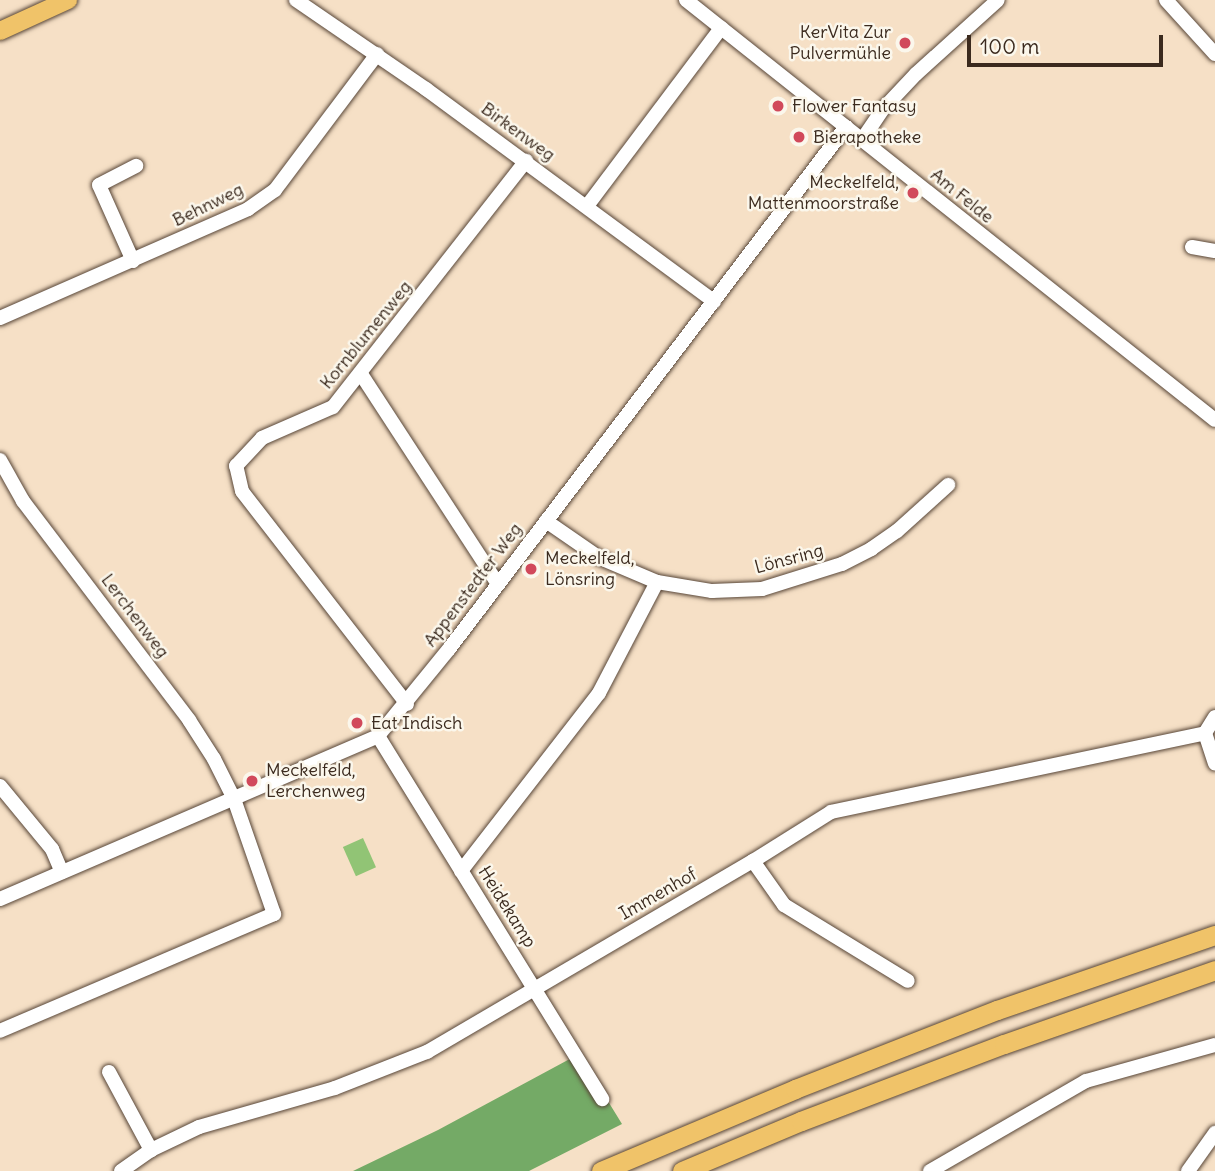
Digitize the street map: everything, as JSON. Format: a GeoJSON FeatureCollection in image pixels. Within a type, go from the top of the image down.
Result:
{"type":"FeatureCollection","features":[{"type":"Feature","properties":{"kind":"highway"},"geometry":{"type":"LineString","coordinates":[[601,1171],[795,1088],[997,1010],[1215,935]]}},
{"type":"Feature","properties":{"kind":"highway"},"geometry":{"type":"LineString","coordinates":[[682,1171],[801,1121],[1004,1044],[1215,970]]}},
{"type":"Feature","properties":{"kind":"main road"},"geometry":{"type":"LineString","coordinates":[[0,31],[68,0]]}},
{"type":"Feature","properties":{"kind":"street","name":"Birkenweg"},"geometry":{"type":"LineString","coordinates":[[296,0],[377,54],[526,161],[714,301]]}},
{"type":"Feature","properties":{"kind":"street","name":"Am Felde"},"geometry":{"type":"LineString","coordinates":[[686,0],[1215,420]]}},
{"type":"Feature","properties":{"kind":"street"},"geometry":{"type":"LineString","coordinates":[[862,140],[883,109],[916,74],[998,0]]}},
{"type":"Feature","properties":{"kind":"street"},"geometry":{"type":"LineString","coordinates":[[1167,0],[1215,54]]}},
{"type":"Feature","properties":{"kind":"street"},"geometry":{"type":"LineString","coordinates":[[587,206],[721,28]]}},
{"type":"Feature","properties":{"kind":"street","name":"Behnweg"},"geometry":{"type":"LineString","coordinates":[[0,318],[248,209],[275,190],[377,54]]}},
{"type":"Feature","properties":{"kind":"street","name":"Appenstedter Weg"},"geometry":{"type":"LineString","coordinates":[[0,900],[378,736],[407,704],[846,127]]}},
{"type":"Feature","properties":{"kind":"street","name":"Kornblumenweg"},"geometry":{"type":"LineString","coordinates":[[407,704],[242,491],[236,466],[262,438],[333,407],[526,161]]}},
{"type":"Feature","properties":{"kind":"street"},"geometry":{"type":"LineString","coordinates":[[133,261],[99,185],[136,166]]}},
{"type":"Feature","properties":{"kind":"street"},"geometry":{"type":"LineString","coordinates":[[1192,247],[1215,251]]}},
{"type":"Feature","properties":{"kind":"street"},"geometry":{"type":"LineString","coordinates":[[361,374],[497,583]]}},
{"type":"Feature","properties":{"kind":"street","name":"Lerchenweg"},"geometry":{"type":"LineString","coordinates":[[0,460],[23,501],[189,720],[214,759],[233,799],[274,914],[0,1031]]}},
{"type":"Feature","properties":{"kind":"street","name":"Lönsring"},"geometry":{"type":"LineString","coordinates":[[546,522],[598,557],[627,572],[657,582],[712,591],[762,589],[842,564],[871,549],[897,531],[948,485]]}},
{"type":"Feature","properties":{"kind":"street"},"geometry":{"type":"LineString","coordinates":[[461,871],[599,693],[657,582]]}},
{"type":"Feature","properties":{"kind":"street"},"geometry":{"type":"LineString","coordinates":[[1215,717],[1205,733],[1215,763]]}},
{"type":"Feature","properties":{"kind":"street","name":"Immenhof"},"geometry":{"type":"LineString","coordinates":[[121,1171],[150,1150],[199,1127],[335,1088],[427,1052],[753,861],[831,812],[1205,733]]}},
{"type":"Feature","properties":{"kind":"street","name":"Heidekamp"},"geometry":{"type":"LineString","coordinates":[[378,736],[602,1099]]}},
{"type":"Feature","properties":{"kind":"street"},"geometry":{"type":"LineString","coordinates":[[0,786],[52,849],[62,872]]}},
{"type":"Feature","properties":{"kind":"street"},"geometry":{"type":"LineString","coordinates":[[753,861],[784,905],[908,981]]}},
{"type":"Feature","properties":{"kind":"street"},"geometry":{"type":"LineString","coordinates":[[930,1171],[1086,1081],[1215,1045]]}},
{"type":"Feature","properties":{"kind":"street"},"geometry":{"type":"LineString","coordinates":[[109,1072],[150,1150]]}},
{"type":"Feature","properties":{"kind":"street"},"geometry":{"type":"LineString","coordinates":[[1188,1171],[1215,1133]]}},
{"type":"Feature","properties":{"kind":"green space"},"geometry":{"type":"Polygon","coordinates":[[[363,838],[376,867],[356,876],[343,847],[363,838]]]}},
{"type":"Feature","properties":{"kind":"green space"},"geometry":{"type":"Polygon","coordinates":[[[579,1054],[622,1124],[529,1171],[353,1171],[438,1130],[579,1054]]]}},
{"type":"Feature","properties":{"kind":"place","name":"KerVita Zur Pulvermühle"},"geometry":{"type":"Point","coordinates":[905,43]}},
{"type":"Feature","properties":{"kind":"place","name":"Flower Fantasy"},"geometry":{"type":"Point","coordinates":[778,106]}},
{"type":"Feature","properties":{"kind":"place","name":"Bierapotheke"},"geometry":{"type":"Point","coordinates":[799,137]}},
{"type":"Feature","properties":{"kind":"place","name":"Meckelfeld, Mattenmoorstraße"},"geometry":{"type":"Point","coordinates":[913,193]}},
{"type":"Feature","properties":{"kind":"place","name":"Meckelfeld, Lönsring"},"geometry":{"type":"Point","coordinates":[531,569]}},
{"type":"Feature","properties":{"kind":"place","name":"Eat Indisch"},"geometry":{"type":"Point","coordinates":[357,723]}},
{"type":"Feature","properties":{"kind":"place","name":"Meckelfeld, Lerchenweg"},"geometry":{"type":"Point","coordinates":[252,781]}}]}
